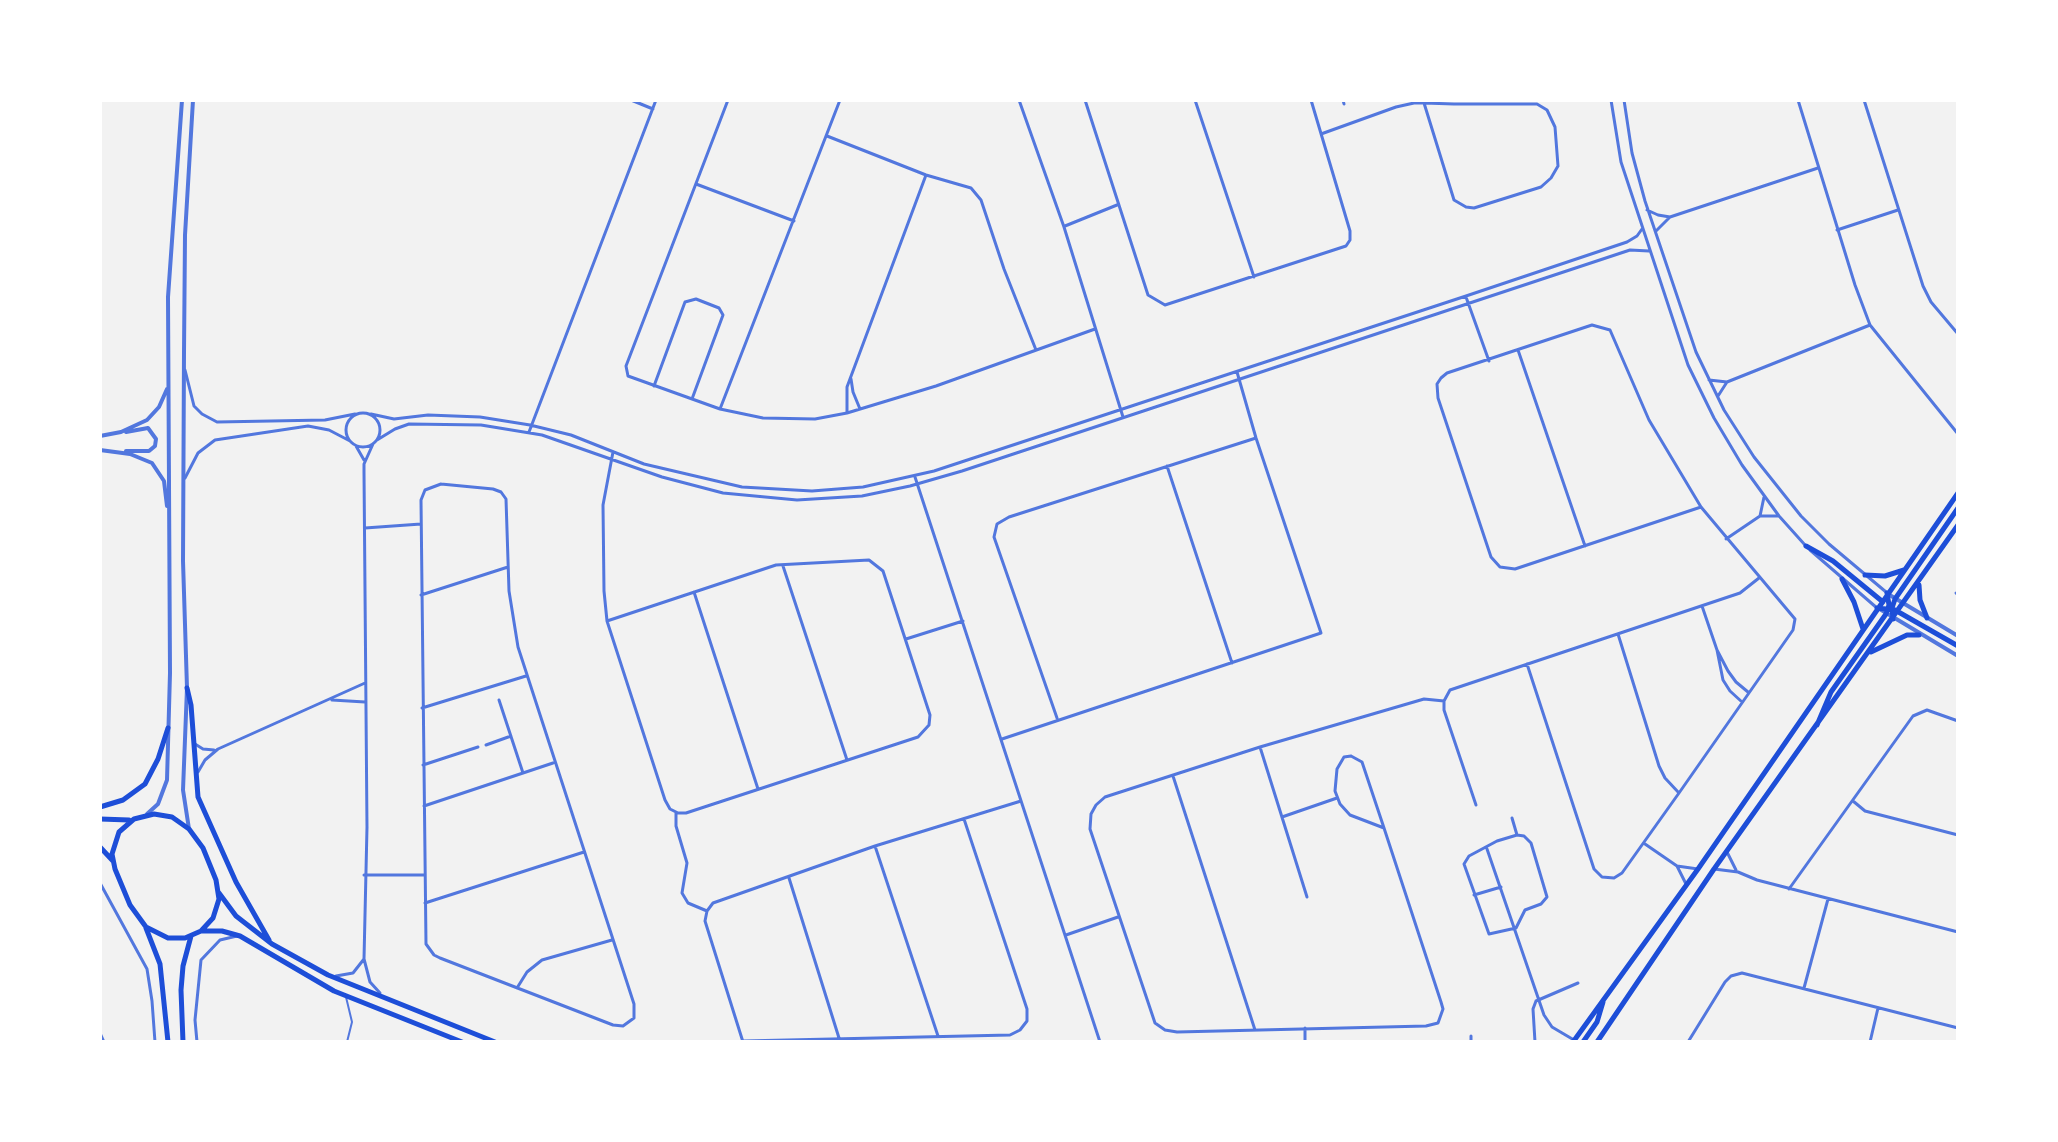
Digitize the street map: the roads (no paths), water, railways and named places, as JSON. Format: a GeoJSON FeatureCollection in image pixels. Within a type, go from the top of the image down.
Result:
{"type":"FeatureCollection","features":[{"type":"Feature","properties":{"kind":"main road"},"geometry":{"type":"LineString","coordinates":[[1574,1041],[1698,869],[1958,493]]}},
{"type":"Feature","properties":{"kind":"main road"},"geometry":{"type":"LineString","coordinates":[[1815,729],[1831,692],[1958,508]]}},
{"type":"Feature","properties":{"kind":"main road"},"geometry":{"type":"LineString","coordinates":[[1877,608],[1903,604],[1958,525]]}},
{"type":"Feature","properties":{"kind":"main road"},"geometry":{"type":"LineString","coordinates":[[1806,546],[1833,561],[1882,601],[1958,646]]}},
{"type":"Feature","properties":{"kind":"main road"},"geometry":{"type":"LineString","coordinates":[[1865,575],[1885,576],[1905,569]]}},
{"type":"Feature","properties":{"kind":"main road"},"geometry":{"type":"LineString","coordinates":[[1842,579],[1863,629]]}},
{"type":"Feature","properties":{"kind":"main road"},"geometry":{"type":"LineString","coordinates":[[1919,581],[1920,600],[1927,618]]}},
{"type":"Feature","properties":{"kind":"main road"},"geometry":{"type":"LineString","coordinates":[[1597,1042],[1714,869],[1893,619],[1887,593]]}},
{"type":"Feature","properties":{"kind":"main road"},"geometry":{"type":"LineString","coordinates":[[1870,652],[1907,635],[1919,635]]}},
{"type":"Feature","properties":{"kind":"main road"},"geometry":{"type":"LineString","coordinates":[[187,688],[196,785],[208,822],[236,882],[272,944]]}},
{"type":"Feature","properties":{"kind":"main road"},"geometry":{"type":"LineString","coordinates":[[100,807],[123,800],[145,784],[158,759],[168,728]]}},
{"type":"Feature","properties":{"kind":"main road"},"geometry":{"type":"LineString","coordinates":[[113,861],[117,836],[124,826],[147,814],[168,816],[189,829],[206,853],[219,893],[236,916],[272,944],[328,975],[495,1042]]}},
{"type":"Feature","properties":{"kind":"main road"},"geometry":{"type":"LineString","coordinates":[[100,819],[134,819]]}},
{"type":"Feature","properties":{"kind":"main road"},"geometry":{"type":"LineString","coordinates":[[100,847],[113,861],[126,897],[146,927],[160,964],[168,1042]]}},
{"type":"Feature","properties":{"kind":"main road"},"geometry":{"type":"LineString","coordinates":[[146,927],[168,938],[191,936],[201,931],[213,918],[219,893]]}},
{"type":"Feature","properties":{"kind":"main road"},"geometry":{"type":"LineString","coordinates":[[201,931],[222,931],[240,936],[345,996],[462,1042]]}},
{"type":"Feature","properties":{"kind":"main road"},"geometry":{"type":"LineString","coordinates":[[183,1042],[181,990],[183,966],[191,936]]}},
{"type":"Feature","properties":{"kind":"main road"},"geometry":{"type":"LineString","coordinates":[[1583,1042],[1597,1022],[1603,1001]]}},
{"type":"Feature","properties":{"kind":"street"},"geometry":{"type":"LineString","coordinates":[[147,814],[158,804],[167,780],[169,283],[182,100]]}},
{"type":"Feature","properties":{"kind":"street"},"geometry":{"type":"LineString","coordinates":[[189,829],[183,790],[187,688],[184,364],[185,235],[193,100]]}},
{"type":"Feature","properties":{"kind":"street"},"geometry":{"type":"LineString","coordinates":[[631,100],[653,109]]}},
{"type":"Feature","properties":{"kind":"street"},"geometry":{"type":"LineString","coordinates":[[529,432],[656,100]]}},
{"type":"Feature","properties":{"kind":"street"},"geometry":{"type":"LineString","coordinates":[[728,100],[626,366],[628,376],[720,409],[763,418],[815,419],[847,413],[936,386],[1095,329]]}},
{"type":"Feature","properties":{"kind":"street"},"geometry":{"type":"LineString","coordinates":[[720,409],[840,100]]}},
{"type":"Feature","properties":{"kind":"street"},"geometry":{"type":"LineString","coordinates":[[1019,100],[1064,227],[1123,417]]}},
{"type":"Feature","properties":{"kind":"street"},"geometry":{"type":"LineString","coordinates":[[1085,100],[1148,295],[1165,305],[1346,246],[1350,231],[1311,100]]}},
{"type":"Feature","properties":{"kind":"street"},"geometry":{"type":"LineString","coordinates":[[1195,100],[1254,277]]}},
{"type":"Feature","properties":{"kind":"street"},"geometry":{"type":"LineString","coordinates":[[1396,107],[1397,100]]}},
{"type":"Feature","properties":{"kind":"street"},"geometry":{"type":"LineString","coordinates":[[1611,100],[1621,162],[1681,347],[1702,395],[1728,442],[1779,516],[1806,546],[1877,608]]}},
{"type":"Feature","properties":{"kind":"street"},"geometry":{"type":"LineString","coordinates":[[1624,100],[1632,153],[1647,210],[1696,352],[1717,398],[1754,457],[1788,501],[1829,544],[1887,593]]}},
{"type":"Feature","properties":{"kind":"street"},"geometry":{"type":"LineString","coordinates":[[1798,100],[1837,230],[1870,325],[1958,434]]}},
{"type":"Feature","properties":{"kind":"street"},"geometry":{"type":"LineString","coordinates":[[1864,100],[1926,294],[1958,334]]}},
{"type":"Feature","properties":{"kind":"street"},"geometry":{"type":"LineString","coordinates":[[1321,134],[1396,107],[1424,103],[1537,104],[1547,110],[1555,127],[1558,166],[1541,187],[1474,208],[1466,207],[1454,200],[1424,103]]}},
{"type":"Feature","properties":{"kind":"street"},"geometry":{"type":"LineString","coordinates":[[826,136],[926,175],[971,188],[981,200],[1036,350]]}},
{"type":"Feature","properties":{"kind":"street"},"geometry":{"type":"LineString","coordinates":[[1647,210],[1670,217],[1818,168]]}},
{"type":"Feature","properties":{"kind":"street"},"geometry":{"type":"LineString","coordinates":[[847,413],[845,391],[926,175]]}},
{"type":"Feature","properties":{"kind":"street"},"geometry":{"type":"LineString","coordinates":[[696,184],[794,221]]}},
{"type":"Feature","properties":{"kind":"street"},"geometry":{"type":"LineString","coordinates":[[1064,227],[1117,205]]}},
{"type":"Feature","properties":{"kind":"street"},"geometry":{"type":"LineString","coordinates":[[1837,230],[1898,210]]}},
{"type":"Feature","properties":{"kind":"street"},"geometry":{"type":"LineString","coordinates":[[1655,233],[1670,217]]}},
{"type":"Feature","properties":{"kind":"street"},"geometry":{"type":"LineString","coordinates":[[184,364],[194,406],[211,420],[222,423],[315,421],[355,414],[394,419],[428,415],[480,417],[571,435],[644,464],[706,481],[771,491],[846,489],[915,477],[1121,410],[1627,242],[1642,229]]}},
{"type":"Feature","properties":{"kind":"street"},"geometry":{"type":"LineString","coordinates":[[184,486],[193,458],[215,440],[308,426],[329,430],[364,447],[402,426],[425,423],[481,425],[529,432],[574,444],[688,485],[767,498],[844,498],[918,484],[1630,250],[1649,251]]}},
{"type":"Feature","properties":{"kind":"street"},"geometry":{"type":"LineString","coordinates":[[1466,296],[1489,361]]}},
{"type":"Feature","properties":{"kind":"street"},"geometry":{"type":"LineString","coordinates":[[654,386],[685,302],[696,299],[719,308],[723,315],[692,399]]}},
{"type":"Feature","properties":{"kind":"street"},"geometry":{"type":"LineString","coordinates":[[1527,664],[1597,872],[1605,878],[1618,876],[1793,630],[1795,622],[1793,614],[1701,507],[1649,420],[1610,330],[1592,325],[1447,373],[1441,378],[1436,391],[1491,557],[1497,566],[1505,570],[1701,507]]}},
{"type":"Feature","properties":{"kind":"street"},"geometry":{"type":"LineString","coordinates":[[1709,380],[1727,382],[1870,325]]}},
{"type":"Feature","properties":{"kind":"street"},"geometry":{"type":"LineString","coordinates":[[1518,350],[1585,546]]}},
{"type":"Feature","properties":{"kind":"street"},"geometry":{"type":"LineString","coordinates":[[1002,739],[1057,718],[1321,633],[1237,372]]}},
{"type":"Feature","properties":{"kind":"street"},"geometry":{"type":"LineString","coordinates":[[851,379],[860,409]]}},
{"type":"Feature","properties":{"kind":"street"},"geometry":{"type":"LineString","coordinates":[[1717,398],[1727,382]]}},
{"type":"Feature","properties":{"kind":"street"},"geometry":{"type":"LineString","coordinates":[[121,432],[152,416],[162,402],[169,383]]}},
{"type":"Feature","properties":{"kind":"street"},"geometry":{"type":"LineString","coordinates":[[355,414],[346,425],[346,433],[360,451],[364,464],[367,827],[364,959],[370,982],[388,1000]]}},
{"type":"Feature","properties":{"kind":"street"},"geometry":{"type":"LineString","coordinates":[[364,464],[380,428],[371,414]]}},
{"type":"Feature","properties":{"kind":"street"},"geometry":{"type":"LineString","coordinates":[[100,436],[148,428],[155,436],[156,443],[146,452],[100,450]]}},
{"type":"Feature","properties":{"kind":"street"},"geometry":{"type":"LineString","coordinates":[[1057,718],[994,537],[997,524],[1009,517],[1256,438]]}},
{"type":"Feature","properties":{"kind":"street"},"geometry":{"type":"LineString","coordinates":[[119,452],[137,456],[155,466],[164,481],[170,512]]}},
{"type":"Feature","properties":{"kind":"street"},"geometry":{"type":"LineString","coordinates":[[607,621],[783,564],[863,559],[875,562],[883,571],[930,715],[929,725],[918,737],[686,813],[676,812],[665,800],[607,621],[603,575],[603,505],[613,452]]}},
{"type":"Feature","properties":{"kind":"street"},"geometry":{"type":"LineString","coordinates":[[1167,466],[1232,663]]}},
{"type":"Feature","properties":{"kind":"street"},"geometry":{"type":"LineString","coordinates":[[915,477],[1100,1042]]}},
{"type":"Feature","properties":{"kind":"street"},"geometry":{"type":"LineString","coordinates":[[441,484],[497,490],[504,495],[507,503],[511,615],[526,676],[636,1008],[634,1018],[627,1025],[613,1025],[434,955],[426,944],[421,524],[422,494],[430,487],[441,484]]}},
{"type":"Feature","properties":{"kind":"street"},"geometry":{"type":"LineString","coordinates":[[1760,516],[1764,496]]}},
{"type":"Feature","properties":{"kind":"street"},"geometry":{"type":"LineString","coordinates":[[1726,539],[1760,516],[1779,516]]}},
{"type":"Feature","properties":{"kind":"street"},"geometry":{"type":"LineString","coordinates":[[363,528],[421,524]]}},
{"type":"Feature","properties":{"kind":"street"},"geometry":{"type":"LineString","coordinates":[[783,564],[847,760]]}},
{"type":"Feature","properties":{"kind":"street"},"geometry":{"type":"LineString","coordinates":[[421,595],[508,567]]}},
{"type":"Feature","properties":{"kind":"street"},"geometry":{"type":"LineString","coordinates":[[1476,805],[1444,710],[1444,701],[1454,688],[1740,593],[1759,578]]}},
{"type":"Feature","properties":{"kind":"street"},"geometry":{"type":"LineString","coordinates":[[694,592],[758,789]]}},
{"type":"Feature","properties":{"kind":"street"},"geometry":{"type":"LineString","coordinates":[[1903,604],[1958,636]]}},
{"type":"Feature","properties":{"kind":"street"},"geometry":{"type":"LineString","coordinates":[[1702,606],[1717,650],[1723,680],[1742,702]]}},
{"type":"Feature","properties":{"kind":"street"},"geometry":{"type":"LineString","coordinates":[[1893,619],[1958,656]]}},
{"type":"Feature","properties":{"kind":"street"},"geometry":{"type":"LineString","coordinates":[[905,639],[963,621]]}},
{"type":"Feature","properties":{"kind":"street"},"geometry":{"type":"LineString","coordinates":[[1617,634],[1659,766],[1679,793]]}},
{"type":"Feature","properties":{"kind":"street"},"geometry":{"type":"LineString","coordinates":[[1717,650],[1733,679],[1749,693]]}},
{"type":"Feature","properties":{"kind":"street"},"geometry":{"type":"LineString","coordinates":[[422,708],[526,676]]}},
{"type":"Feature","properties":{"kind":"street"},"geometry":{"type":"LineString","coordinates":[[196,785],[202,764],[218,749],[365,683]]}},
{"type":"Feature","properties":{"kind":"street"},"geometry":{"type":"LineString","coordinates":[[1384,828],[1350,815],[1337,798],[1335,783],[1339,762],[1344,757],[1357,757],[1362,762],[1384,828],[1441,1002],[1442,1017],[1438,1023],[1426,1026],[1177,1032],[1160,1028],[1151,1015],[1090,829],[1091,814],[1096,805],[1105,797],[1260,747],[1424,699],[1444,701]]}},
{"type":"Feature","properties":{"kind":"street"},"geometry":{"type":"LineString","coordinates":[[332,700],[366,702]]}},
{"type":"Feature","properties":{"kind":"street"},"geometry":{"type":"LineString","coordinates":[[499,700],[523,773]]}},
{"type":"Feature","properties":{"kind":"street"},"geometry":{"type":"LineString","coordinates":[[1789,889],[1916,713],[1931,710],[1958,721]]}},
{"type":"Feature","properties":{"kind":"street"},"geometry":{"type":"LineString","coordinates":[[486,745],[511,736]]}},
{"type":"Feature","properties":{"kind":"street"},"geometry":{"type":"LineString","coordinates":[[193,742],[203,749],[218,749]]}},
{"type":"Feature","properties":{"kind":"street"},"geometry":{"type":"LineString","coordinates":[[423,765],[478,747]]}},
{"type":"Feature","properties":{"kind":"street"},"geometry":{"type":"LineString","coordinates":[[1260,747],[1307,897]]}},
{"type":"Feature","properties":{"kind":"street"},"geometry":{"type":"LineString","coordinates":[[424,806],[554,763]]}},
{"type":"Feature","properties":{"kind":"street"},"geometry":{"type":"LineString","coordinates":[[1173,776],[1255,1030]]}},
{"type":"Feature","properties":{"kind":"street"},"geometry":{"type":"LineString","coordinates":[[1282,817],[1337,798]]}},
{"type":"Feature","properties":{"kind":"street"},"geometry":{"type":"LineString","coordinates":[[1852,800],[1865,811],[1958,835]]}},
{"type":"Feature","properties":{"kind":"street"},"geometry":{"type":"LineString","coordinates":[[964,819],[1028,1015],[1024,1026],[1010,1035],[743,1041],[706,926],[707,911],[713,903],[875,846],[1022,801]]}},
{"type":"Feature","properties":{"kind":"street"},"geometry":{"type":"LineString","coordinates":[[676,812],[676,826],[687,863],[682,893],[691,906],[707,911]]}},
{"type":"Feature","properties":{"kind":"street"},"geometry":{"type":"LineString","coordinates":[[1512,818],[1517,835]]}},
{"type":"Feature","properties":{"kind":"street"},"geometry":{"type":"LineString","coordinates":[[1517,835],[1527,837],[1547,894],[1541,904],[1523,913],[1516,928],[1493,935],[1487,933],[1464,864],[1469,856],[1487,848],[1517,835]]}},
{"type":"Feature","properties":{"kind":"street"},"geometry":{"type":"LineString","coordinates":[[1643,843],[1677,866],[1698,869]]}},
{"type":"Feature","properties":{"kind":"street"},"geometry":{"type":"LineString","coordinates":[[875,846],[938,1036]]}},
{"type":"Feature","properties":{"kind":"street"},"geometry":{"type":"LineString","coordinates":[[1487,848],[1548,1023],[1574,1041]]}},
{"type":"Feature","properties":{"kind":"street"},"geometry":{"type":"LineString","coordinates":[[425,903],[584,852]]}},
{"type":"Feature","properties":{"kind":"street"},"geometry":{"type":"LineString","coordinates":[[1727,852],[1730,863],[1738,872]]}},
{"type":"Feature","properties":{"kind":"street"},"geometry":{"type":"LineString","coordinates":[[1677,866],[1686,885]]}},
{"type":"Feature","properties":{"kind":"street"},"geometry":{"type":"LineString","coordinates":[[1714,869],[1738,872],[1789,889],[1958,932]]}},
{"type":"Feature","properties":{"kind":"street"},"geometry":{"type":"LineString","coordinates":[[364,875],[424,875]]}},
{"type":"Feature","properties":{"kind":"street"},"geometry":{"type":"LineString","coordinates":[[788,877],[839,1038]]}},
{"type":"Feature","properties":{"kind":"street"},"geometry":{"type":"LineString","coordinates":[[100,883],[147,969],[155,1042]]}},
{"type":"Feature","properties":{"kind":"street"},"geometry":{"type":"LineString","coordinates":[[1474,896],[1501,887]]}},
{"type":"Feature","properties":{"kind":"street"},"geometry":{"type":"LineString","coordinates":[[1804,988],[1828,899]]}},
{"type":"Feature","properties":{"kind":"street"},"geometry":{"type":"LineString","coordinates":[[1066,935],[1118,917]]}},
{"type":"Feature","properties":{"kind":"street"},"geometry":{"type":"LineString","coordinates":[[197,1042],[195,1020],[201,960],[220,940],[240,936]]}},
{"type":"Feature","properties":{"kind":"street"},"geometry":{"type":"LineString","coordinates":[[517,988],[527,972],[542,960],[612,940]]}},
{"type":"Feature","properties":{"kind":"street"},"geometry":{"type":"LineString","coordinates":[[328,975],[346,976],[353,973],[364,959]]}},
{"type":"Feature","properties":{"kind":"street"},"geometry":{"type":"LineString","coordinates":[[1688,1042],[1725,982],[1734,975],[1746,973],[1958,1028]]}},
{"type":"Feature","properties":{"kind":"street"},"geometry":{"type":"LineString","coordinates":[[1535,1042],[1534,1006],[1540,998],[1578,983]]}},
{"type":"Feature","properties":{"kind":"street"},"geometry":{"type":"LineString","coordinates":[[1870,1042],[1878,1008]]}},
{"type":"Feature","properties":{"kind":"street"},"geometry":{"type":"LineString","coordinates":[[1305,1028],[1305,1042]]}},
{"type":"Feature","properties":{"kind":"street"},"geometry":{"type":"LineString","coordinates":[[100,1033],[104,1042]]}},
{"type":"Feature","properties":{"kind":"lane"},"geometry":{"type":"LineString","coordinates":[[345,996],[352,1022],[347,1042]]}}]}
